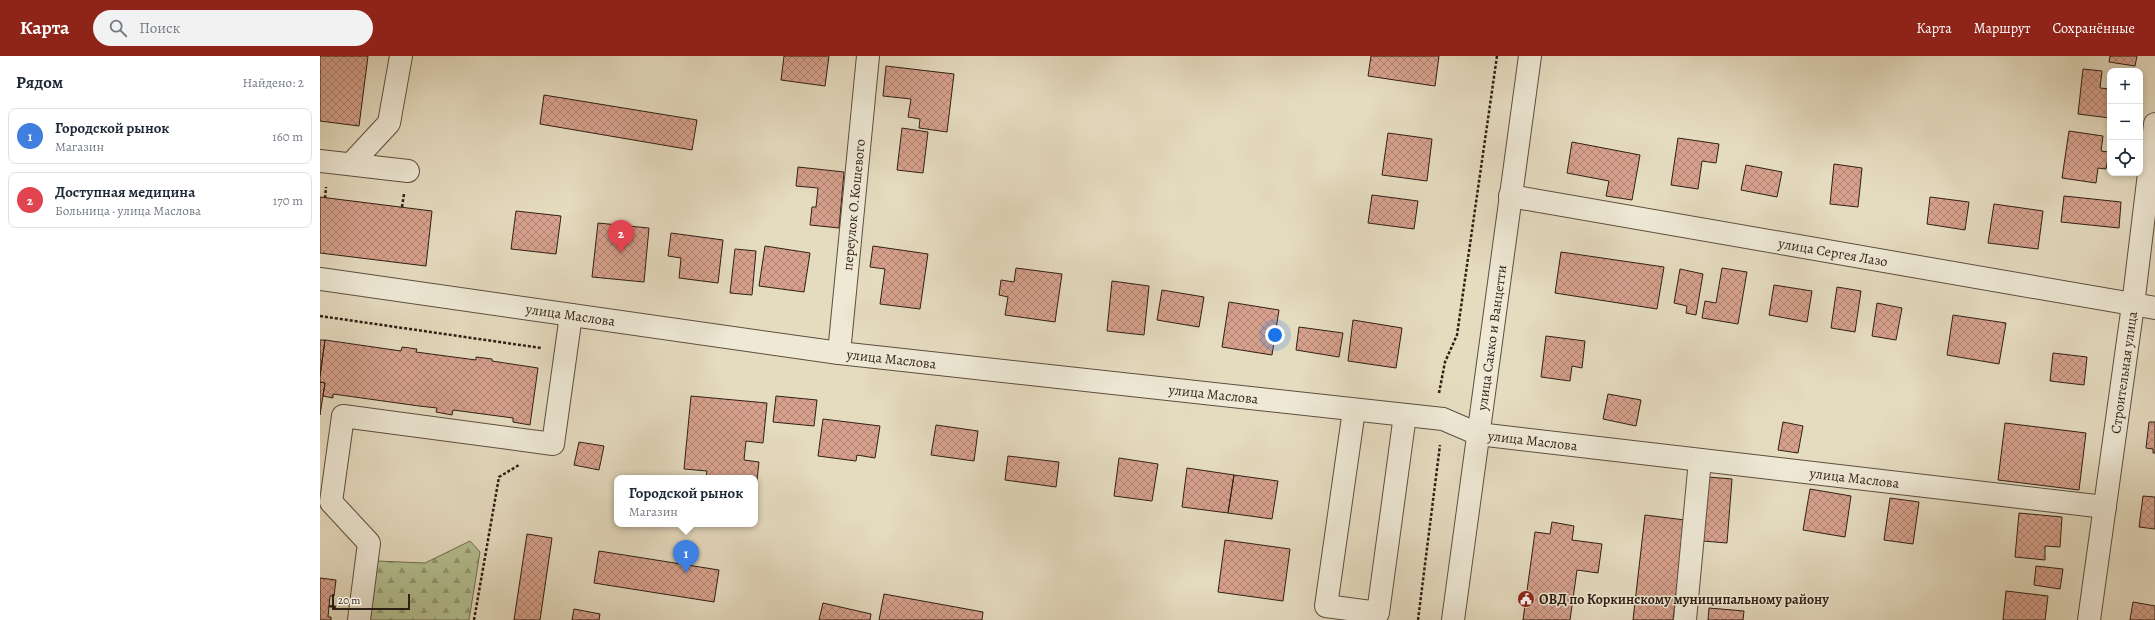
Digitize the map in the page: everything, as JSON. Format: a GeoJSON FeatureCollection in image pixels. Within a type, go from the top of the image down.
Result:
{"type":"FeatureCollection","features":[{"type":"Feature","properties":{"kind":"street"},"geometry":{"type":"LineString","coordinates":[[351,164],[389,123],[400,56]]}},
{"type":"Feature","properties":{"kind":"street","name":"переулок О.Кошевого"},"geometry":{"type":"LineString","coordinates":[[839,353],[868,56]]}},
{"type":"Feature","properties":{"kind":"street","name":"улица Сакко и Ванцетти"},"geometry":{"type":"LineString","coordinates":[[1453,620],[1530,56]]}},
{"type":"Feature","properties":{"kind":"street","name":"Строительная улица"},"geometry":{"type":"LineString","coordinates":[[2089,620],[2133,305],[2155,124]]}},
{"type":"Feature","properties":{"kind":"street"},"geometry":{"type":"LineString","coordinates":[[320,161],[408,171]]}},
{"type":"Feature","properties":{"kind":"street","name":"улица Сергея Лазо"},"geometry":{"type":"LineString","coordinates":[[1510,196],[2155,308]]}},
{"type":"Feature","properties":{"kind":"street","name":"улица Маслова"},"geometry":{"type":"LineString","coordinates":[[320,279],[839,353],[1404,415],[1443,420],[1478,434],[2105,507]]}},
{"type":"Feature","properties":{"kind":"street"},"geometry":{"type":"LineString","coordinates":[[359,620],[369,543],[331,502],[343,416],[553,444],[571,315]]}},
{"type":"Feature","properties":{"kind":"street"},"geometry":{"type":"LineString","coordinates":[[1354,410],[1326,606],[1378,613],[1404,415]]}},
{"type":"Feature","properties":{"kind":"street"},"geometry":{"type":"LineString","coordinates":[[1685,620],[1700,460]]}},
{"type":"Feature","properties":{"kind":"path"},"geometry":{"type":"LineString","coordinates":[[1431,394],[1439,395],[1445,362],[1457,335],[1497,56]]}},
{"type":"Feature","properties":{"kind":"path"},"geometry":{"type":"LineString","coordinates":[[320,316],[566,352]]}},
{"type":"Feature","properties":{"kind":"path"},"geometry":{"type":"LineString","coordinates":[[1418,620],[1443,420]]}},
{"type":"Feature","properties":{"kind":"path"},"geometry":{"type":"LineString","coordinates":[[474,620],[499,477],[520,465]]}},
{"type":"Feature","properties":{"kind":"green space"},"geometry":{"type":"Polygon","coordinates":[[[470,541],[480,552],[469,620],[370,620],[377,561],[425,563],[470,541]]]}},
{"type":"Feature","properties":{"kind":"building"},"geometry":{"type":"Polygon","coordinates":[[[320,56],[368,56],[359,126],[320,121],[320,56]]]}},
{"type":"Feature","properties":{"kind":"building"},"geometry":{"type":"Polygon","coordinates":[[[784,56],[829,56],[825,86],[781,80],[784,56]]]}},
{"type":"Feature","properties":{"kind":"building"},"geometry":{"type":"Polygon","coordinates":[[[1371,56],[1439,56],[1435,86],[1368,76],[1371,56]]]}},
{"type":"Feature","properties":{"kind":"building"},"geometry":{"type":"Polygon","coordinates":[[[2110,56],[2137,56],[2135,66],[2109,62],[2110,56]]]}},
{"type":"Feature","properties":{"kind":"building"},"geometry":{"type":"Polygon","coordinates":[[[886,66],[954,74],[947,132],[919,128],[920,119],[908,117],[911,99],[883,96],[886,66]]]}},
{"type":"Feature","properties":{"kind":"building"},"geometry":{"type":"Polygon","coordinates":[[[2083,69],[2102,71],[2100,88],[2107,89],[2107,118],[2078,114],[2083,69]]]}},
{"type":"Feature","properties":{"kind":"building"},"geometry":{"type":"Polygon","coordinates":[[[544,95],[697,120],[692,150],[540,124],[544,95]]]}},
{"type":"Feature","properties":{"kind":"building"},"geometry":{"type":"Polygon","coordinates":[[[902,128],[928,132],[923,173],[897,170],[902,128]]]}},
{"type":"Feature","properties":{"kind":"building"},"geometry":{"type":"Polygon","coordinates":[[[2069,131],[2103,136],[2101,151],[2107,152],[2107,163],[2106,169],[2098,168],[2096,183],[2062,178],[2069,131]]]}},
{"type":"Feature","properties":{"kind":"building"},"geometry":{"type":"Polygon","coordinates":[[[1388,133],[1432,139],[1427,181],[1382,175],[1388,133]]]}},
{"type":"Feature","properties":{"kind":"building"},"geometry":{"type":"Polygon","coordinates":[[[1678,138],[1719,144],[1716,163],[1702,161],[1698,189],[1671,185],[1678,138]]]}},
{"type":"Feature","properties":{"kind":"building"},"geometry":{"type":"Polygon","coordinates":[[[1572,142],[1640,155],[1632,200],[1606,196],[1609,181],[1567,173],[1572,142]]]}},
{"type":"Feature","properties":{"kind":"building"},"geometry":{"type":"Polygon","coordinates":[[[1834,164],[1862,168],[1858,207],[1830,204],[1834,164]]]}},
{"type":"Feature","properties":{"kind":"building"},"geometry":{"type":"Polygon","coordinates":[[[1746,165],[1782,172],[1777,197],[1741,190],[1746,165]]]}},
{"type":"Feature","properties":{"kind":"building"},"geometry":{"type":"Polygon","coordinates":[[[798,167],[844,172],[839,228],[810,225],[812,207],[816,207],[818,188],[796,186],[798,167]]]}},
{"type":"Feature","properties":{"kind":"building"},"geometry":{"type":"Polygon","coordinates":[[[1372,195],[1418,201],[1414,229],[1368,223],[1372,195]]]}},
{"type":"Feature","properties":{"kind":"building"},"geometry":{"type":"Polygon","coordinates":[[[2064,196],[2121,202],[2119,228],[2061,222],[2064,196]]]}},
{"type":"Feature","properties":{"kind":"building"},"geometry":{"type":"Polygon","coordinates":[[[320,197],[432,211],[426,266],[320,253],[320,197]]]}},
{"type":"Feature","properties":{"kind":"building"},"geometry":{"type":"Polygon","coordinates":[[[1930,197],[1969,202],[1965,230],[1927,224],[1930,197]]]}},
{"type":"Feature","properties":{"kind":"building"},"geometry":{"type":"Polygon","coordinates":[[[1994,204],[2043,211],[2038,249],[1988,243],[1994,204]]]}},
{"type":"Feature","properties":{"kind":"building"},"geometry":{"type":"Polygon","coordinates":[[[516,211],[561,216],[556,254],[511,249],[516,211]]]}},
{"type":"Feature","properties":{"kind":"building"},"geometry":{"type":"Polygon","coordinates":[[[598,223],[649,228],[644,282],[592,277],[598,223]]]}},
{"type":"Feature","properties":{"kind":"building"},"geometry":{"type":"Polygon","coordinates":[[[671,233],[723,240],[718,283],[679,278],[681,258],[668,256],[671,233]]]}},
{"type":"Feature","properties":{"kind":"building"},"geometry":{"type":"Polygon","coordinates":[[[765,246],[810,253],[804,292],[759,286],[765,246]]]}},
{"type":"Feature","properties":{"kind":"building"},"geometry":{"type":"Polygon","coordinates":[[[873,246],[928,254],[920,309],[880,304],[885,269],[870,267],[873,246]]]}},
{"type":"Feature","properties":{"kind":"building"},"geometry":{"type":"Polygon","coordinates":[[[735,249],[756,251],[752,295],[730,293],[735,249]]]}},
{"type":"Feature","properties":{"kind":"building"},"geometry":{"type":"Polygon","coordinates":[[[1561,252],[1664,267],[1657,309],[1555,293],[1561,252]]]}},
{"type":"Feature","properties":{"kind":"building"},"geometry":{"type":"Polygon","coordinates":[[[1016,268],[1062,274],[1055,322],[1005,315],[1008,297],[999,295],[1001,280],[1014,282],[1016,268]]]}},
{"type":"Feature","properties":{"kind":"building"},"geometry":{"type":"Polygon","coordinates":[[[1722,268],[1747,272],[1738,324],[1702,318],[1705,301],[1716,303],[1722,268]]]}},
{"type":"Feature","properties":{"kind":"building"},"geometry":{"type":"Polygon","coordinates":[[[1680,269],[1703,274],[1696,315],[1686,313],[1687,306],[1674,303],[1680,269]]]}},
{"type":"Feature","properties":{"kind":"building"},"geometry":{"type":"Polygon","coordinates":[[[1112,281],[1149,286],[1144,335],[1107,331],[1112,281]]]}},
{"type":"Feature","properties":{"kind":"building"},"geometry":{"type":"Polygon","coordinates":[[[1774,285],[1812,291],[1807,322],[1769,315],[1774,285]]]}},
{"type":"Feature","properties":{"kind":"building"},"geometry":{"type":"Polygon","coordinates":[[[1837,287],[1861,291],[1855,332],[1831,328],[1837,287]]]}},
{"type":"Feature","properties":{"kind":"building"},"geometry":{"type":"Polygon","coordinates":[[[1162,290],[1204,297],[1199,327],[1157,320],[1162,290]]]}},
{"type":"Feature","properties":{"kind":"building"},"geometry":{"type":"Polygon","coordinates":[[[1229,302],[1279,310],[1272,355],[1222,347],[1229,302]]]}},
{"type":"Feature","properties":{"kind":"building"},"geometry":{"type":"Polygon","coordinates":[[[1877,303],[1902,308],[1896,340],[1872,336],[1877,303]]]}},
{"type":"Feature","properties":{"kind":"building"},"geometry":{"type":"Polygon","coordinates":[[[1953,315],[2006,323],[1999,364],[1947,355],[1953,315]]]}},
{"type":"Feature","properties":{"kind":"building"},"geometry":{"type":"Polygon","coordinates":[[[1353,320],[1402,328],[1396,368],[1348,361],[1353,320]]]}},
{"type":"Feature","properties":{"kind":"building"},"geometry":{"type":"Polygon","coordinates":[[[1299,327],[1343,333],[1339,357],[1296,350],[1299,327]]]}},
{"type":"Feature","properties":{"kind":"building"},"geometry":{"type":"Polygon","coordinates":[[[1546,336],[1585,341],[1582,368],[1572,366],[1570,381],[1541,377],[1546,336]]]}},
{"type":"Feature","properties":{"kind":"building"},"geometry":{"type":"Polygon","coordinates":[[[320,340],[325,340],[320,376],[320,340]]]}},
{"type":"Feature","properties":{"kind":"building"},"geometry":{"type":"Polygon","coordinates":[[[325,340],[401,351],[402,347],[417,349],[416,352],[476,360],[476,357],[492,359],[492,361],[538,368],[530,425],[513,422],[513,418],[453,410],[452,415],[436,412],[437,408],[333,394],[333,398],[323,396],[325,383],[320,382],[320,376],[325,340]]]}},
{"type":"Feature","properties":{"kind":"building"},"geometry":{"type":"Polygon","coordinates":[[[2053,353],[2087,357],[2084,385],[2050,381],[2053,353]]]}},
{"type":"Feature","properties":{"kind":"building"},"geometry":{"type":"Polygon","coordinates":[[[320,382],[325,383],[320,415],[320,382]]]}},
{"type":"Feature","properties":{"kind":"building"},"geometry":{"type":"Polygon","coordinates":[[[1608,394],[1641,400],[1636,426],[1603,419],[1608,394]]]}},
{"type":"Feature","properties":{"kind":"building"},"geometry":{"type":"Polygon","coordinates":[[[691,396],[767,403],[763,443],[746,441],[744,460],[759,462],[758,475],[706,475],[707,471],[684,469],[691,396]]]}},
{"type":"Feature","properties":{"kind":"building"},"geometry":{"type":"Polygon","coordinates":[[[776,396],[817,400],[814,426],[773,422],[776,396]]]}},
{"type":"Feature","properties":{"kind":"building"},"geometry":{"type":"Polygon","coordinates":[[[823,419],[880,426],[875,458],[857,455],[856,461],[818,456],[823,419]]]}},
{"type":"Feature","properties":{"kind":"building"},"geometry":{"type":"Polygon","coordinates":[[[1783,422],[1803,426],[1798,453],[1778,450],[1783,422]]]}},
{"type":"Feature","properties":{"kind":"building"},"geometry":{"type":"Polygon","coordinates":[[[2149,422],[2155,422],[2155,453],[2153,453],[2153,449],[2146,448],[2149,422]]]}},
{"type":"Feature","properties":{"kind":"building"},"geometry":{"type":"Polygon","coordinates":[[[2005,423],[2086,433],[2079,490],[1998,480],[2005,423]]]}},
{"type":"Feature","properties":{"kind":"building"},"geometry":{"type":"Polygon","coordinates":[[[936,425],[978,431],[974,461],[931,455],[936,425]]]}},
{"type":"Feature","properties":{"kind":"building"},"geometry":{"type":"Polygon","coordinates":[[[579,442],[604,446],[599,470],[574,465],[579,442]]]}},
{"type":"Feature","properties":{"kind":"building"},"geometry":{"type":"Polygon","coordinates":[[[1008,456],[1059,462],[1056,487],[1005,480],[1008,456]]]}},
{"type":"Feature","properties":{"kind":"building"},"geometry":{"type":"Polygon","coordinates":[[[1119,458],[1158,464],[1152,501],[1114,496],[1119,458]]]}},
{"type":"Feature","properties":{"kind":"building"},"geometry":{"type":"Polygon","coordinates":[[[1187,468],[1234,475],[1228,513],[1182,507],[1187,468]]]}},
{"type":"Feature","properties":{"kind":"building"},"geometry":{"type":"Polygon","coordinates":[[[1234,475],[1278,481],[1272,519],[1228,513],[1234,475]]]}},
{"type":"Feature","properties":{"kind":"building"},"geometry":{"type":"Polygon","coordinates":[[[1708,477],[1732,479],[1727,543],[1703,541],[1708,477]]]}},
{"type":"Feature","properties":{"kind":"building"},"geometry":{"type":"Polygon","coordinates":[[[1810,489],[1851,496],[1845,537],[1803,530],[1810,489]]]}},
{"type":"Feature","properties":{"kind":"building"},"geometry":{"type":"Polygon","coordinates":[[[2143,496],[2155,497],[2155,529],[2139,527],[2143,496]]]}},
{"type":"Feature","properties":{"kind":"building"},"geometry":{"type":"Polygon","coordinates":[[[1890,498],[1919,502],[1913,544],[1884,540],[1890,498]]]}},
{"type":"Feature","properties":{"kind":"building"},"geometry":{"type":"Polygon","coordinates":[[[2019,513],[2062,517],[2060,547],[2045,546],[2045,560],[2015,557],[2019,513]]]}},
{"type":"Feature","properties":{"kind":"building"},"geometry":{"type":"Polygon","coordinates":[[[1645,515],[1685,520],[1673,620],[1633,620],[1645,515]]]}},
{"type":"Feature","properties":{"kind":"building"},"geometry":{"type":"Polygon","coordinates":[[[1552,522],[1574,526],[1572,540],[1602,544],[1598,573],[1577,570],[1570,620],[1523,620],[1535,532],[1550,534],[1552,522]]]}},
{"type":"Feature","properties":{"kind":"building"},"geometry":{"type":"Polygon","coordinates":[[[527,534],[552,538],[540,620],[514,620],[527,534]]]}},
{"type":"Feature","properties":{"kind":"building"},"geometry":{"type":"Polygon","coordinates":[[[1225,540],[1290,549],[1283,601],[1218,592],[1225,540]]]}},
{"type":"Feature","properties":{"kind":"building"},"geometry":{"type":"Polygon","coordinates":[[[599,551],[719,570],[714,602],[594,583],[599,551]]]}},
{"type":"Feature","properties":{"kind":"building"},"geometry":{"type":"Polygon","coordinates":[[[2036,566],[2063,569],[2060,589],[2034,585],[2036,566]]]}},
{"type":"Feature","properties":{"kind":"building"},"geometry":{"type":"Polygon","coordinates":[[[320,578],[336,580],[334,596],[330,596],[328,617],[331,617],[331,620],[320,620],[320,578]]]}},
{"type":"Feature","properties":{"kind":"building"},"geometry":{"type":"Polygon","coordinates":[[[2006,591],[2048,596],[2045,620],[2003,620],[2006,591]]]}},
{"type":"Feature","properties":{"kind":"building"},"geometry":{"type":"Polygon","coordinates":[[[884,594],[983,612],[982,620],[879,620],[884,594]]]}},
{"type":"Feature","properties":{"kind":"building"},"geometry":{"type":"Polygon","coordinates":[[[2133,602],[2155,606],[2155,620],[2130,620],[2133,602]]]}},
{"type":"Feature","properties":{"kind":"building"},"geometry":{"type":"Polygon","coordinates":[[[823,603],[871,614],[870,620],[819,620],[823,603]]]}},
{"type":"Feature","properties":{"kind":"building"},"geometry":{"type":"Polygon","coordinates":[[[1709,608],[1744,611],[1743,620],[1708,620],[1709,608]]]}},
{"type":"Feature","properties":{"kind":"building"},"geometry":{"type":"Polygon","coordinates":[[[574,609],[600,614],[599,620],[572,620],[574,609]]]}},
{"type":"Feature","properties":{"kind":"place","name":"Доступная медицина"},"geometry":{"type":"Point","coordinates":[621,253]}},
{"type":"Feature","properties":{"kind":"place","name":"Городской рынок"},"geometry":{"type":"Point","coordinates":[686,573]}},
{"type":"Feature","properties":{"kind":"place","name":"ОВД по Коркинскому муниципальному району"},"geometry":{"type":"Point","coordinates":[1526,599]}}]}
